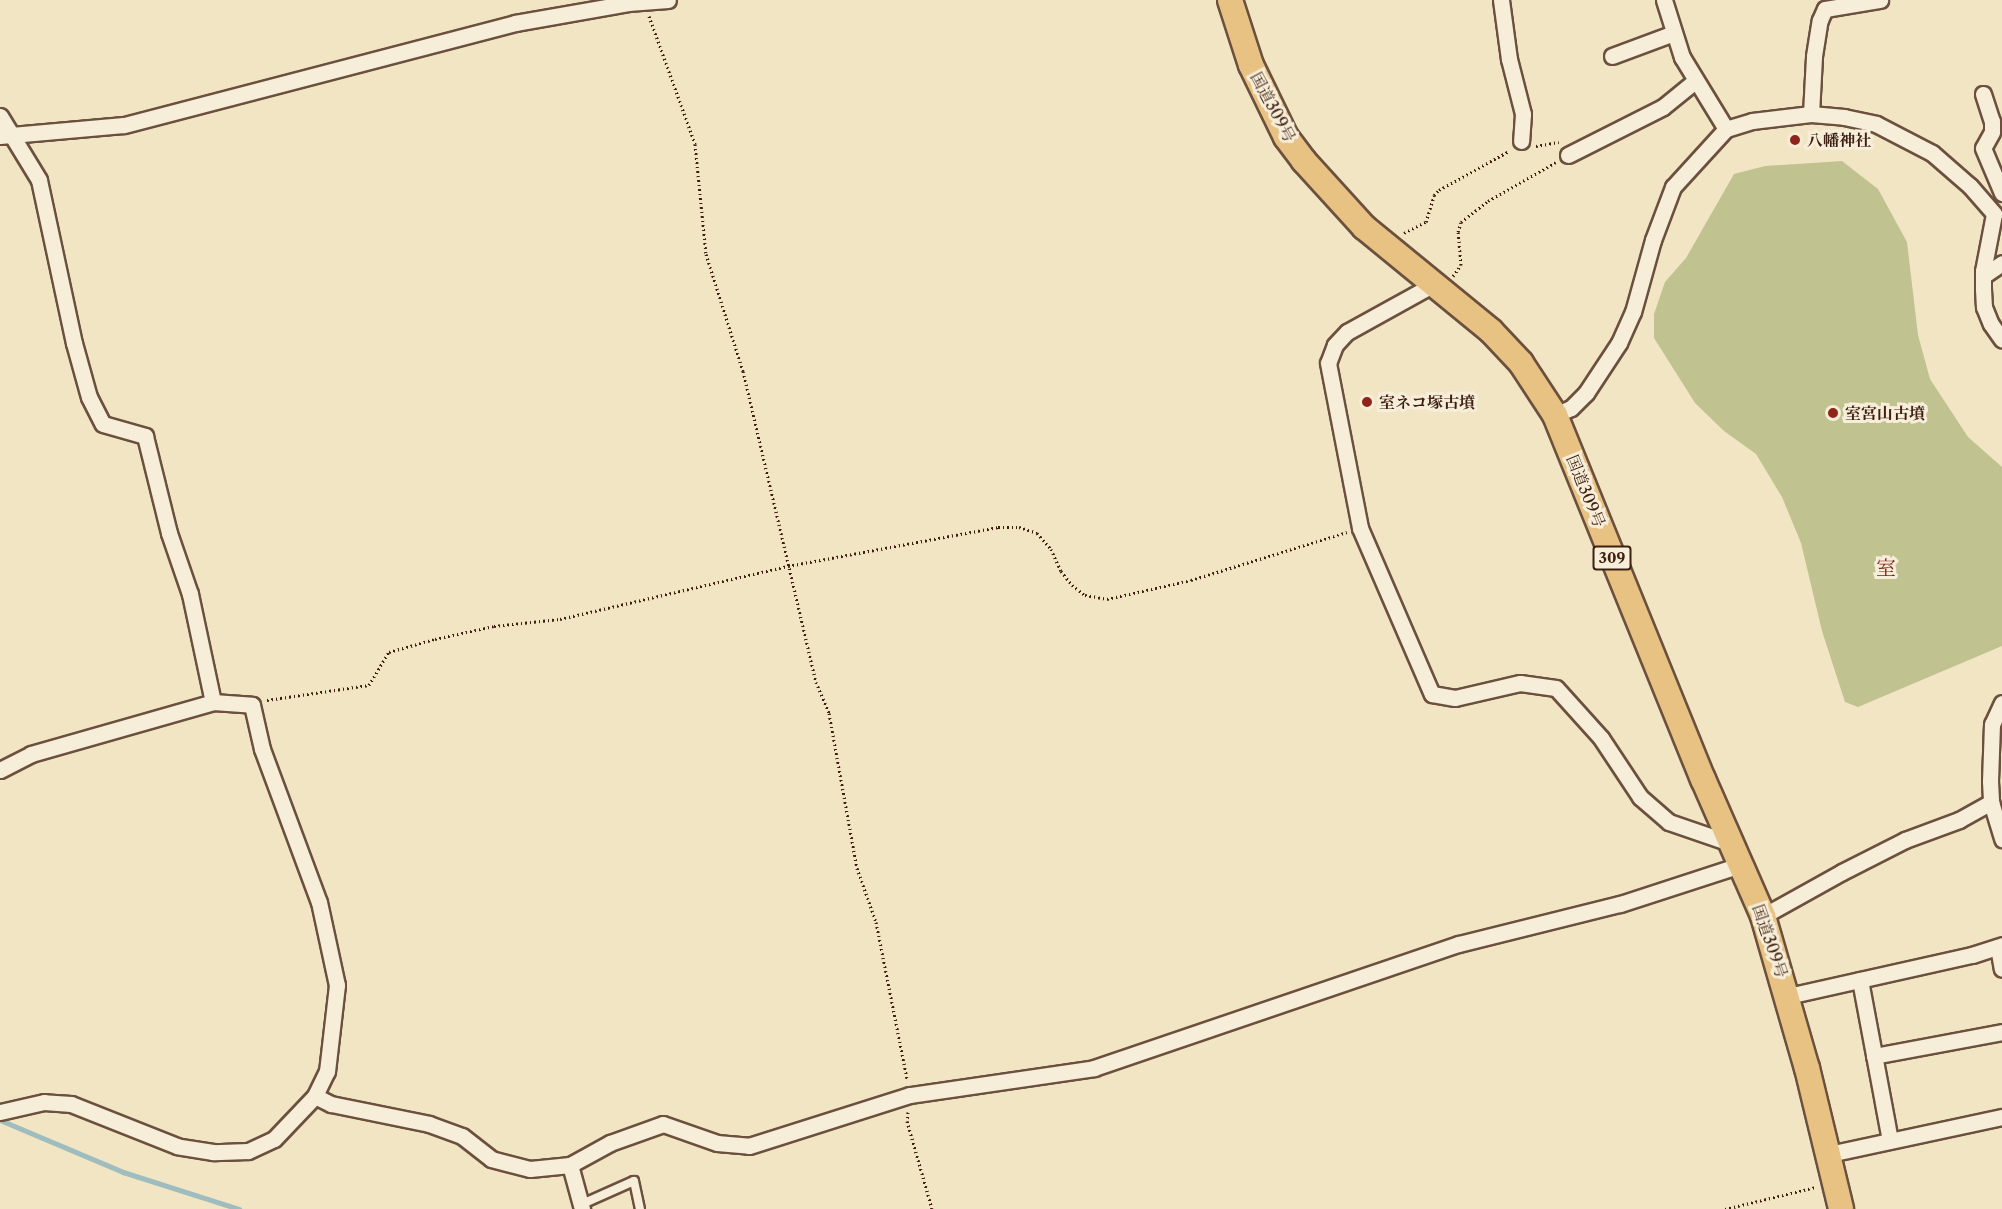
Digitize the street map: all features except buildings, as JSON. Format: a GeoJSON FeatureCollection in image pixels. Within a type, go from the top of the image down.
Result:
{"type":"FeatureCollection","features":[{"type":"Feature","properties":{"kind":"highway","name":"国道309号"},"geometry":{"type":"LineString","coordinates":[[1230,0],[1251,65],[1286,137],[1332,194],[1384,243],[1491,331],[1521,363],[1555,415],[1730,843],[1763,916],[1788,996],[1841,1209]]}},
{"type":"Feature","properties":{"kind":"street"},"geometry":{"type":"LineString","coordinates":[[6,136],[124,125],[515,23],[628,3],[668,0]]}},
{"type":"Feature","properties":{"kind":"street"},"geometry":{"type":"LineString","coordinates":[[1501,0],[1507,49],[1523,114],[1521,141]]}},
{"type":"Feature","properties":{"kind":"street"},"geometry":{"type":"LineString","coordinates":[[1664,0],[1682,57],[1726,129]]}},
{"type":"Feature","properties":{"kind":"street"},"geometry":{"type":"LineString","coordinates":[[1811,114],[1814,56],[1820,20],[1826,9],[1880,0]]}},
{"type":"Feature","properties":{"kind":"street"},"geometry":{"type":"LineString","coordinates":[[1612,56],[1674,33]]}},
{"type":"Feature","properties":{"kind":"street"},"geometry":{"type":"LineString","coordinates":[[1568,155],[1663,107],[1695,81]]}},
{"type":"Feature","properties":{"kind":"street"},"geometry":{"type":"LineString","coordinates":[[1983,94],[1992,122],[1992,132],[1983,148],[2002,193]]}},
{"type":"Feature","properties":{"kind":"street"},"geometry":{"type":"LineString","coordinates":[[1555,415],[1570,408],[1586,393],[1619,343],[1633,312],[1653,240],[1673,187],[1726,129],[1752,121],[1811,114],[1844,117],[1876,124],[1902,135],[1932,153],[1970,186],[1998,216],[1983,276],[1984,307],[1990,324],[2002,340]]}},
{"type":"Feature","properties":{"kind":"street"},"geometry":{"type":"LineString","coordinates":[[0,116],[6,136],[39,180],[74,343],[89,397],[103,424],[145,436],[169,533],[190,594],[213,702]]}},
{"type":"Feature","properties":{"kind":"street"},"geometry":{"type":"LineString","coordinates":[[1983,276],[2002,263]]}},
{"type":"Feature","properties":{"kind":"street"},"geometry":{"type":"LineString","coordinates":[[1438,286],[1347,332],[1335,345],[1328,363],[1360,528],[1432,694],[1455,698],[1520,683],[1556,688],[1601,738],[1640,797],[1669,822],[1730,843]]}},
{"type":"Feature","properties":{"kind":"street"},"geometry":{"type":"LineString","coordinates":[[0,770],[31,754],[213,702],[252,705],[262,749],[319,902],[337,985],[327,1071],[315,1096],[274,1139],[248,1151],[213,1152],[177,1146],[72,1104],[44,1102],[2,1116]]}},
{"type":"Feature","properties":{"kind":"street"},"geometry":{"type":"LineString","coordinates":[[2002,703],[1992,724],[1991,802],[2002,839]]}},
{"type":"Feature","properties":{"kind":"street"},"geometry":{"type":"LineString","coordinates":[[1763,916],[1905,840],[1959,820],[1991,802]]}},
{"type":"Feature","properties":{"kind":"street"},"geometry":{"type":"LineString","coordinates":[[315,1096],[331,1104],[429,1124],[462,1136],[491,1159],[530,1169],[570,1165],[610,1143],[663,1124],[717,1143],[749,1146],[910,1095],[1094,1068],[1459,944],[1620,904],[1740,865]]}},
{"type":"Feature","properties":{"kind":"street"},"geometry":{"type":"LineString","coordinates":[[1788,996],[2000,946],[2002,969]]}},
{"type":"Feature","properties":{"kind":"street"},"geometry":{"type":"LineString","coordinates":[[1860,980],[1890,1140]]}},
{"type":"Feature","properties":{"kind":"street"},"geometry":{"type":"LineString","coordinates":[[1874,1056],[2002,1032]]}},
{"type":"Feature","properties":{"kind":"street"},"geometry":{"type":"LineString","coordinates":[[1828,1154],[2002,1117]]}},
{"type":"Feature","properties":{"kind":"street"},"geometry":{"type":"LineString","coordinates":[[570,1165],[581,1207]]}},
{"type":"Feature","properties":{"kind":"lane"},"geometry":{"type":"LineString","coordinates":[[581,1207],[634,1181],[640,1209]]}},
{"type":"Feature","properties":{"kind":"path"},"geometry":{"type":"LineString","coordinates":[[641,2],[695,144],[706,254],[743,371],[816,682],[829,713],[857,868],[876,922],[910,1095],[907,1121],[932,1209]]}},
{"type":"Feature","properties":{"kind":"path"},"geometry":{"type":"LineString","coordinates":[[1384,243],[1426,222],[1434,195],[1439,190],[1503,155],[1521,141]]}},
{"type":"Feature","properties":{"kind":"path"},"geometry":{"type":"LineString","coordinates":[[1438,286],[1461,266],[1458,232],[1461,222],[1488,201],[1568,155]]}},
{"type":"Feature","properties":{"kind":"path"},"geometry":{"type":"LineString","coordinates":[[252,705],[369,685],[389,652],[435,639],[494,626],[560,619],[788,566],[998,527],[1019,527],[1037,533],[1051,549],[1061,571],[1084,596],[1107,599],[1191,580],[1360,528]]}},
{"type":"Feature","properties":{"kind":"path"},"geometry":{"type":"LineString","coordinates":[[1725,1209],[1835,1183]]}},
{"type":"Feature","properties":{"kind":"green space"},"geometry":{"type":"Polygon","coordinates":[[[1842,161],[1878,189],[1907,242],[1918,335],[1930,379],[1968,437],[2002,467],[2002,646],[1858,707],[1845,702],[1822,631],[1801,543],[1782,497],[1756,454],[1724,431],[1695,403],[1654,338],[1654,314],[1665,282],[1686,258],[1734,174],[1765,166],[1842,161]]]}},
{"type":"Feature","properties":{"kind":"waterway"},"geometry":{"type":"LineString","coordinates":[[0,1120],[123,1172],[239,1209]]}},
{"type":"Feature","properties":{"kind":"place","name":"八幡神社"},"geometry":{"type":"Point","coordinates":[1795,140]}},
{"type":"Feature","properties":{"kind":"place","name":"室ネコ塚古墳"},"geometry":{"type":"Point","coordinates":[1367,402]}},
{"type":"Feature","properties":{"kind":"place","name":"室宮山古墳"},"geometry":{"type":"Point","coordinates":[1833,413]}},
{"type":"Feature","properties":{"kind":"district","name":"室"},"geometry":{"type":"Point","coordinates":[1886,568]}}]}
